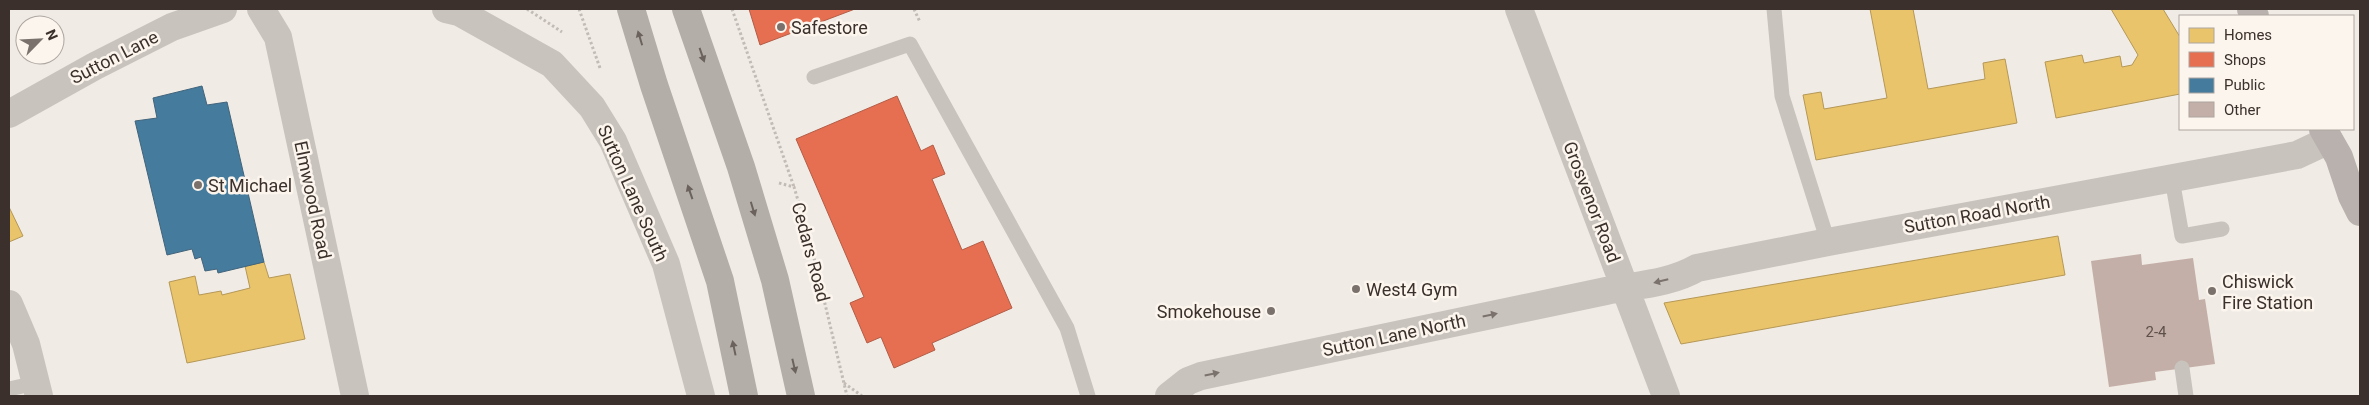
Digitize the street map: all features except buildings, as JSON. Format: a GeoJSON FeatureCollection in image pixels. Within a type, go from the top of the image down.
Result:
{"type":"FeatureCollection","features":[{"type":"Feature","properties":{"kind":"highway"},"geometry":{"type":"LineString","coordinates":[[631,9],[654,85],[720,281],[744,396]]}},
{"type":"Feature","properties":{"kind":"highway"},"geometry":{"type":"LineString","coordinates":[[686,9],[741,167],[772,271],[801,396]]}},
{"type":"Feature","properties":{"kind":"main road"},"geometry":{"type":"LineString","coordinates":[[2330,142],[2360,178]]}},
{"type":"Feature","properties":{"kind":"main road"},"geometry":{"type":"LineString","coordinates":[[2330,142],[2360,212]]}},
{"type":"Feature","properties":{"kind":"street","name":"Sutton Lane"},"geometry":{"type":"LineString","coordinates":[[9,114],[95,66],[172,27],[223,9]]}},
{"type":"Feature","properties":{"kind":"street","name":"Elmwood Road"},"geometry":{"type":"LineString","coordinates":[[260,9],[278,37],[355,396]]}},
{"type":"Feature","properties":{"kind":"street","name":"Sutton Lane South"},"geometry":{"type":"LineString","coordinates":[[446,9],[459,12],[552,64],[592,107],[613,141],[666,264],[701,396]]}},
{"type":"Feature","properties":{"kind":"street","name":"Grosvenor Road"},"geometry":{"type":"LineString","coordinates":[[1519,9],[1666,396]]}},
{"type":"Feature","properties":{"kind":"street","name":"Sutton Road North"},"geometry":{"type":"LineString","coordinates":[[1624,288],[1640,287],[1686,275],[1697,268],[1828,242],[2297,155],[2330,142]]}},
{"type":"Feature","properties":{"kind":"street","name":"Sutton Lane North"},"geometry":{"type":"LineString","coordinates":[[1170,396],[1188,381],[1202,376],[1624,288]]}},
{"type":"Feature","properties":{"kind":"street"},"geometry":{"type":"LineString","coordinates":[[9,304],[26,344],[38,389]]}},
{"type":"Feature","properties":{"kind":"lane"},"geometry":{"type":"LineString","coordinates":[[1774,9],[1782,96],[1828,242]]}},
{"type":"Feature","properties":{"kind":"lane"},"geometry":{"type":"LineString","coordinates":[[814,77],[910,44],[1067,328],[1088,396]]}},
{"type":"Feature","properties":{"kind":"lane"},"geometry":{"type":"LineString","coordinates":[[2172,179],[2182,236],[2222,229]]}},
{"type":"Feature","properties":{"kind":"lane"},"geometry":{"type":"LineString","coordinates":[[2182,368],[2186,396]]}},
{"type":"Feature","properties":{"kind":"lane"},"geometry":{"type":"LineString","coordinates":[[9,388],[38,389]]}},
{"type":"Feature","properties":{"kind":"path"},"geometry":{"type":"LineString","coordinates":[[732,9],[794,187]]}},
{"type":"Feature","properties":{"kind":"path","name":"Cedars Road"},"geometry":{"type":"LineString","coordinates":[[776,183],[794,187],[809,237],[846,396]]}},
{"type":"Feature","properties":{"kind":"path"},"geometry":{"type":"LineString","coordinates":[[843,383],[862,396]]}},
{"type":"Feature","properties":{"kind":"place","name":"Safestore"},"geometry":{"type":"Point","coordinates":[781,27]}},
{"type":"Feature","properties":{"kind":"place","name":"St Michael"},"geometry":{"type":"Point","coordinates":[198,185]}},
{"type":"Feature","properties":{"kind":"place","name":"West4 Gym"},"geometry":{"type":"Point","coordinates":[1356,289]}},
{"type":"Feature","properties":{"kind":"place","name":"Chiswick Fire Station"},"geometry":{"type":"Point","coordinates":[2212,291]}},
{"type":"Feature","properties":{"kind":"place","name":"Smokehouse"},"geometry":{"type":"Point","coordinates":[1271,311]}}]}
